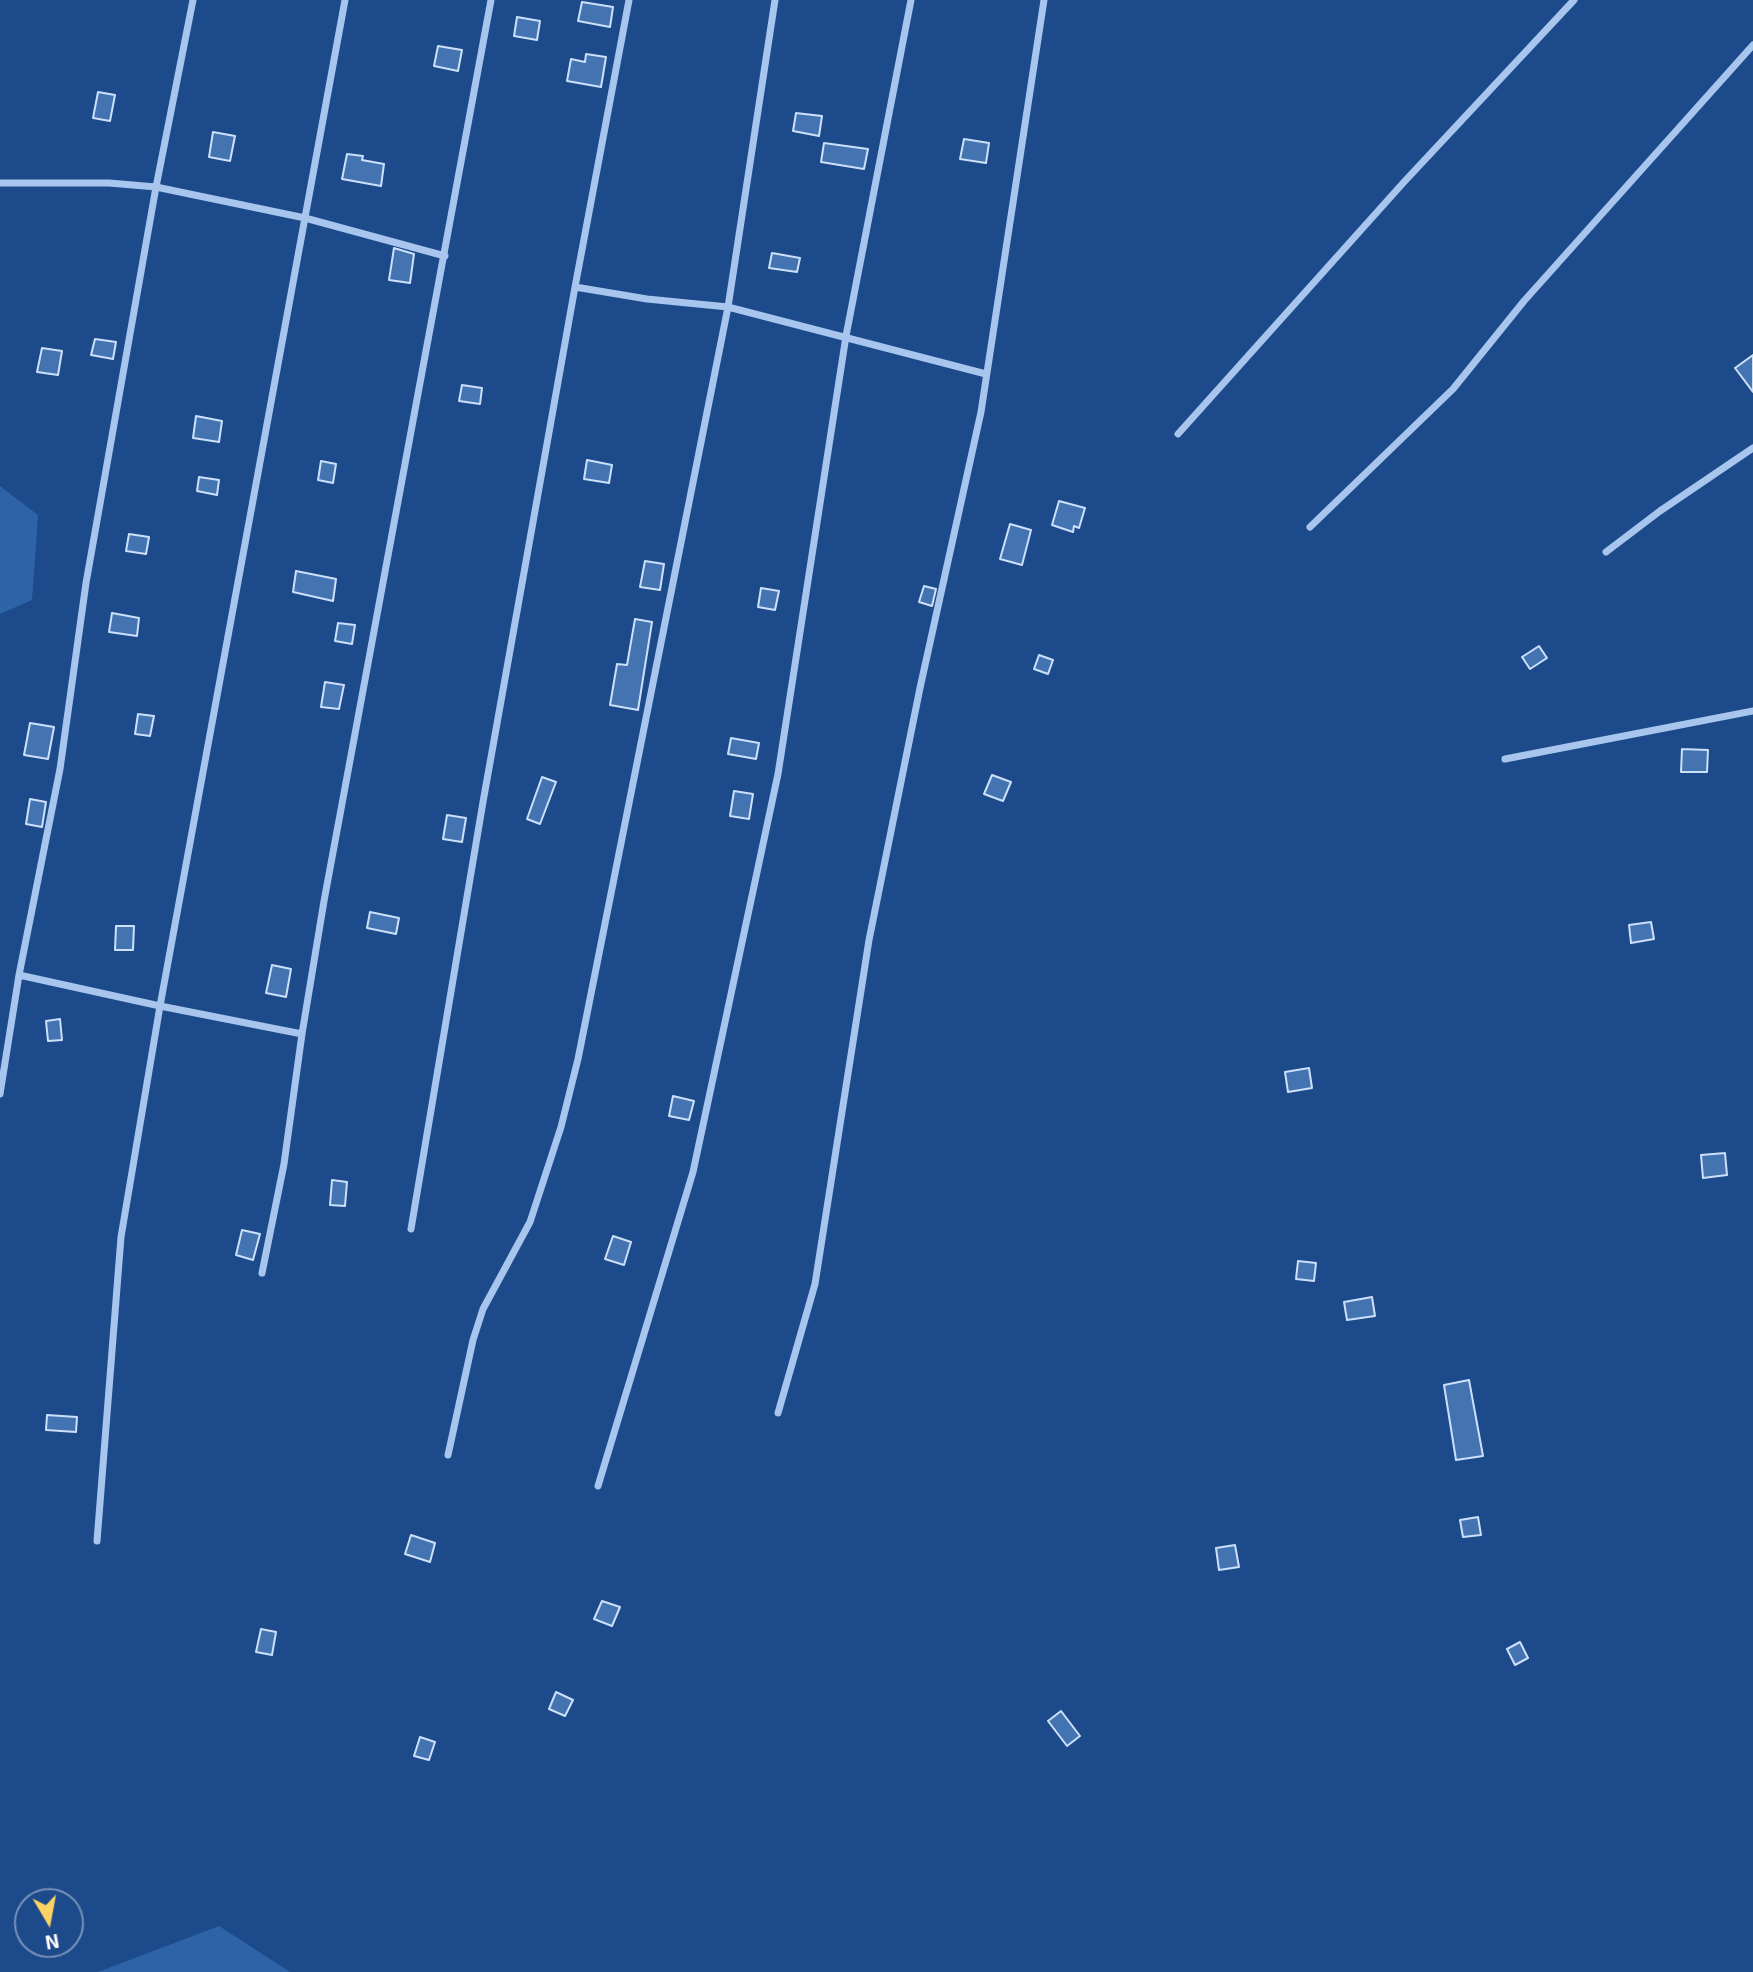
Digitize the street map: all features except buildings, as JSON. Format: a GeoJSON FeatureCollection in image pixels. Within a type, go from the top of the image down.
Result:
{"type":"FeatureCollection","features":[{"type":"Feature","properties":{"kind":"street"},"geometry":{"type":"LineString","coordinates":[[0,1094],[19,975],[60,769],[86,583],[156,187],[193,0]]}},
{"type":"Feature","properties":{"kind":"street"},"geometry":{"type":"LineString","coordinates":[[97,1542],[121,1237],[160,1006],[345,0]]}},
{"type":"Feature","properties":{"kind":"street"},"geometry":{"type":"LineString","coordinates":[[262,1273],[284,1164],[324,901],[491,0]]}},
{"type":"Feature","properties":{"kind":"street"},"geometry":{"type":"LineString","coordinates":[[411,1229],[483,802],[629,0]]}},
{"type":"Feature","properties":{"kind":"street"},"geometry":{"type":"LineString","coordinates":[[448,1455],[473,1340],[483,1309],[530,1222],[561,1127],[578,1059],[728,307],[775,0]]}},
{"type":"Feature","properties":{"kind":"street"},"geometry":{"type":"LineString","coordinates":[[598,1486],[693,1172],[778,774],[846,336],[911,0]]}},
{"type":"Feature","properties":{"kind":"street"},"geometry":{"type":"LineString","coordinates":[[778,1413],[815,1284],[869,940],[920,688],[981,412],[1044,0]]}},
{"type":"Feature","properties":{"kind":"street"},"geometry":{"type":"LineString","coordinates":[[1178,434],[1404,182],[1574,0]]}},
{"type":"Feature","properties":{"kind":"street"},"geometry":{"type":"LineString","coordinates":[[1310,527],[1453,389],[1524,301],[1753,45]]}},
{"type":"Feature","properties":{"kind":"street"},"geometry":{"type":"LineString","coordinates":[[0,183],[109,183],[156,187],[305,218],[445,256]]}},
{"type":"Feature","properties":{"kind":"street"},"geometry":{"type":"LineString","coordinates":[[575,287],[647,299],[728,307],[986,373]]}},
{"type":"Feature","properties":{"kind":"street"},"geometry":{"type":"LineString","coordinates":[[1606,552],[1660,511],[1753,448]]}},
{"type":"Feature","properties":{"kind":"street"},"geometry":{"type":"LineString","coordinates":[[1505,759],[1753,711]]}},
{"type":"Feature","properties":{"kind":"street"},"geometry":{"type":"LineString","coordinates":[[19,975],[302,1034]]}},
{"type":"Feature","properties":{"kind":"shaded area"},"geometry":{"type":"Polygon","coordinates":[[[0,486],[38,515],[32,600],[0,614],[0,486]]]}},
{"type":"Feature","properties":{"kind":"shaded area"},"geometry":{"type":"Polygon","coordinates":[[[219,1926],[290,1972],[98,1972],[219,1926]]]}}]}
